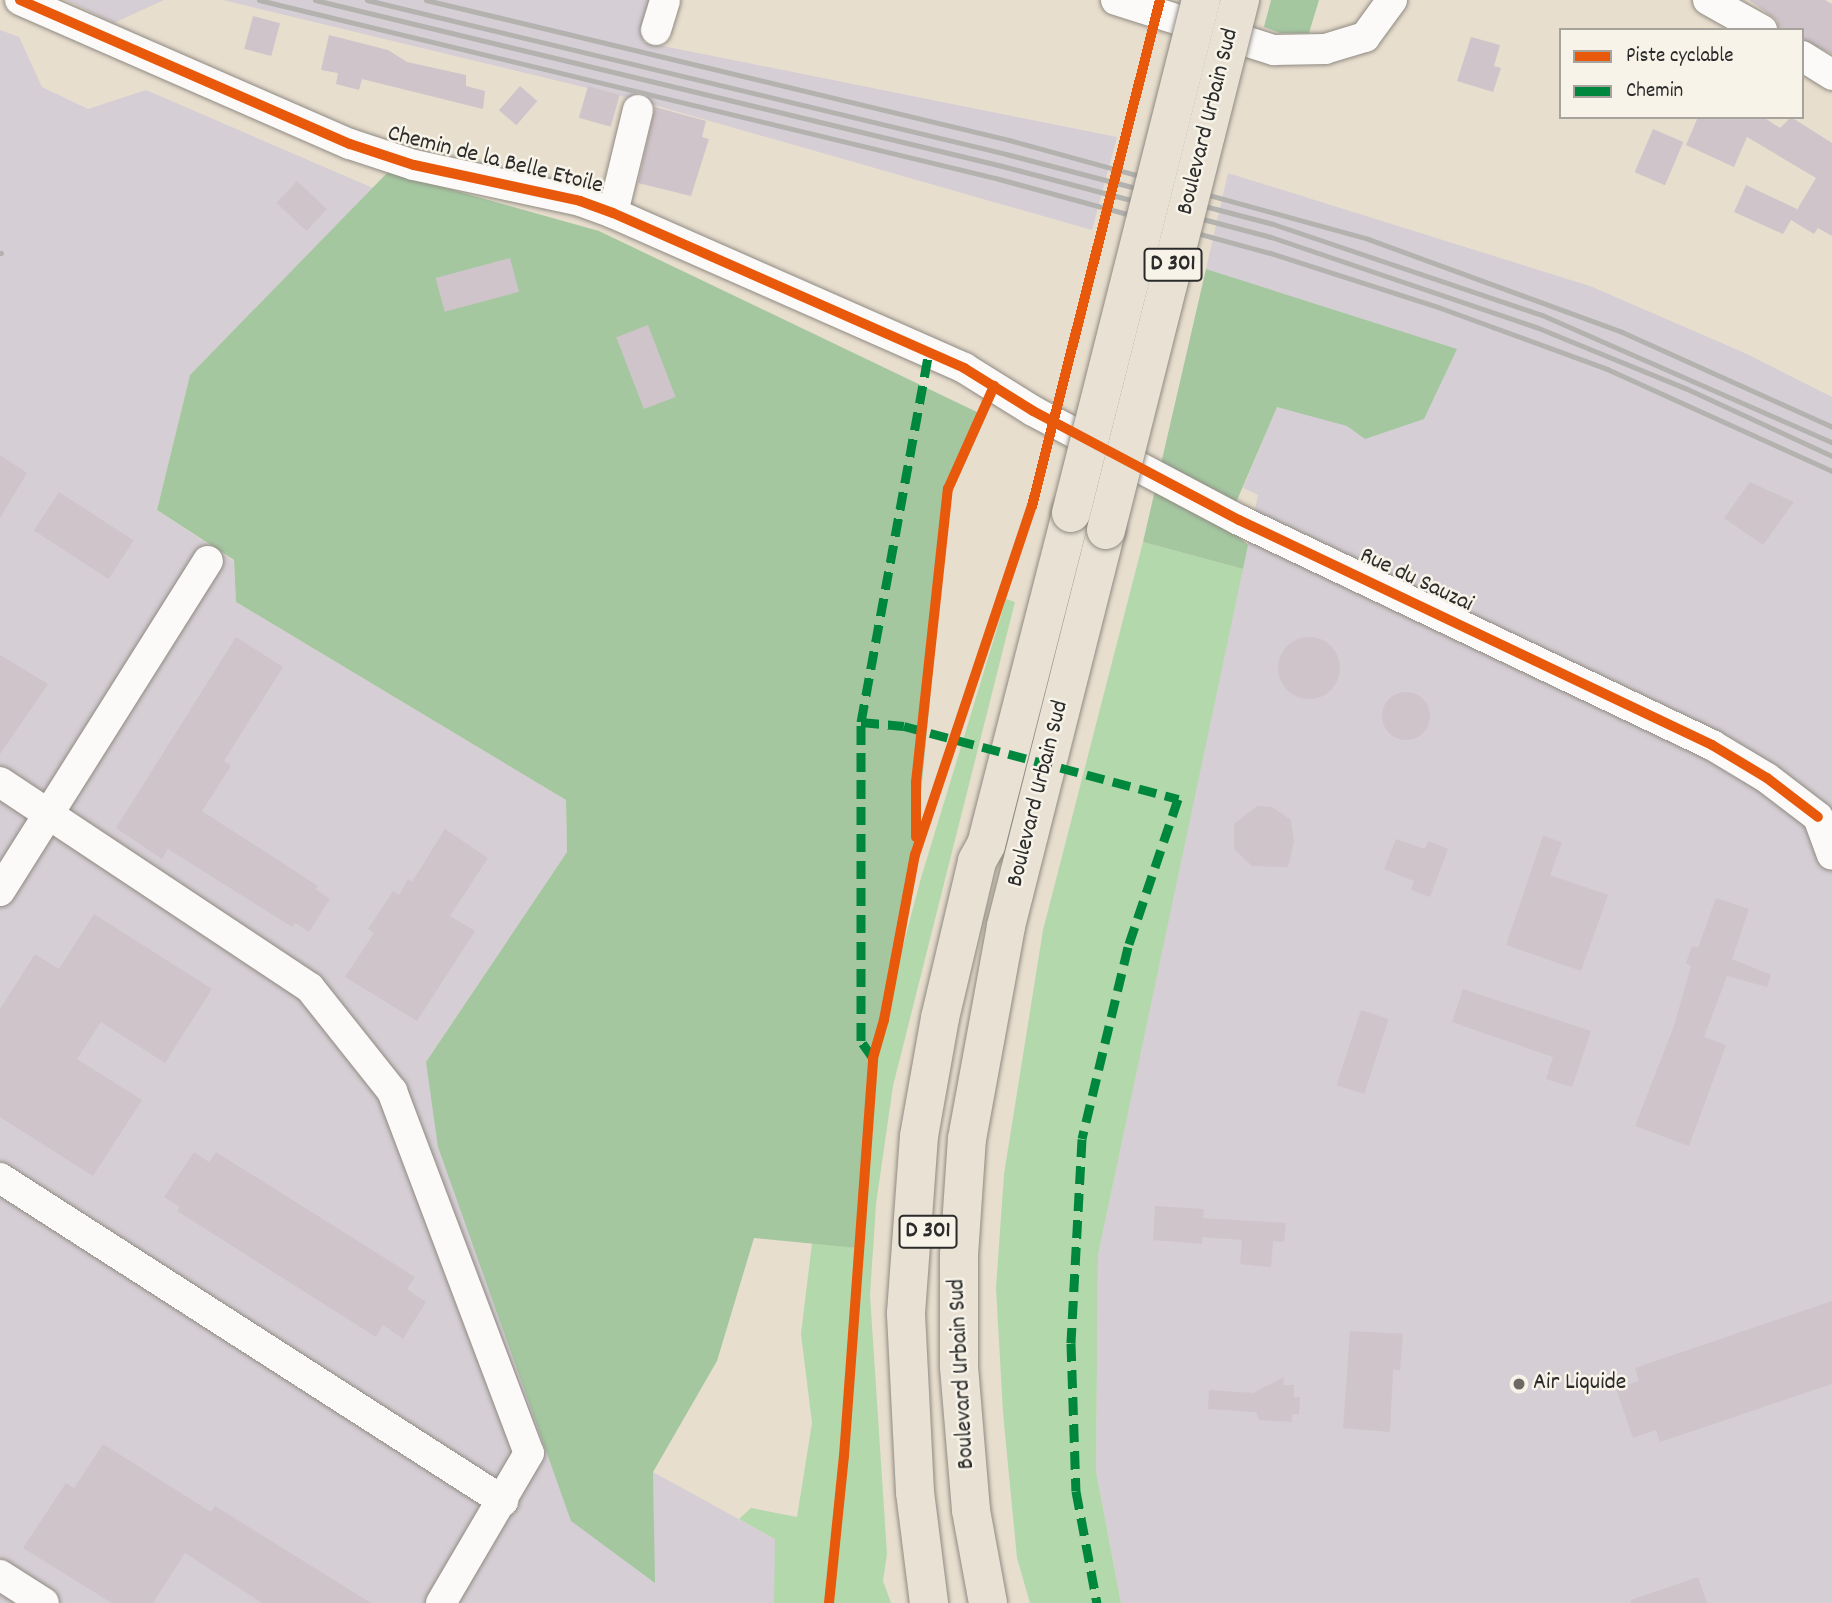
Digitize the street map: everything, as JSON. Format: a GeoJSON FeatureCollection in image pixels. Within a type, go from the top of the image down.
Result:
{"type":"FeatureCollection","features":[{"type":"Feature","properties":{"kind":"highway","name":"Boulevard Urbain Sud"},"geometry":{"type":"LineString","coordinates":[[986,845],[1201,0]]}},
{"type":"Feature","properties":{"kind":"highway","name":"Boulevard Urbain Sud"},"geometry":{"type":"LineString","coordinates":[[988,1603],[971,1510],[959,1366],[959,1255],[967,1139],[1006,926],[1240,0]]}},
{"type":"Feature","properties":{"kind":"highway"},"geometry":{"type":"LineString","coordinates":[[905,1603],[887,1429],[886,1299],[892,1188],[912,1068],[961,868],[986,845]]}},
{"type":"Feature","properties":{"kind":"highway"},"geometry":{"type":"LineString","coordinates":[[929,1603],[915,1492],[908,1373],[906,1313],[912,1189],[940,1018],[977,861],[986,845]]}},
{"type":"Feature","properties":{"kind":"highway","name":"D 301"},"geometry":{"type":"LineString","coordinates":[[953,1603],[940,1521],[928,1379],[928,1242],[945,1073],[989,864],[986,845]]}},
{"type":"Feature","properties":{"kind":"street","name":"Chemin de la Belle Etoile"},"geometry":{"type":"LineString","coordinates":[[20,0],[350,144],[414,165],[580,201],[613,213],[964,368],[994,386]]}},
{"type":"Feature","properties":{"kind":"street"},"geometry":{"type":"LineString","coordinates":[[656,30],[665,0]]}},
{"type":"Feature","properties":{"kind":"street"},"geometry":{"type":"LineString","coordinates":[[1116,0],[1274,50],[1325,49],[1365,37],[1392,0]]}},
{"type":"Feature","properties":{"kind":"street"},"geometry":{"type":"LineString","coordinates":[[1708,0],[1758,28]]}},
{"type":"Feature","properties":{"kind":"street"},"geometry":{"type":"LineString","coordinates":[[1804,57],[1832,75]]}},
{"type":"Feature","properties":{"kind":"street"},"geometry":{"type":"LineString","coordinates":[[613,213],[638,110]]}},
{"type":"Feature","properties":{"kind":"street","name":"Rue du Sauzai"},"geometry":{"type":"LineString","coordinates":[[994,386],[1033,411],[1239,520],[1712,745],[1825,816]]}},
{"type":"Feature","properties":{"kind":"street"},"geometry":{"type":"LineString","coordinates":[[0,891],[208,561]]}},
{"type":"Feature","properties":{"kind":"street"},"geometry":{"type":"LineString","coordinates":[[0,782],[310,988],[392,1091],[529,1453],[441,1603]]}},
{"type":"Feature","properties":{"kind":"street"},"geometry":{"type":"LineString","coordinates":[[1825,816],[1832,855]]}},
{"type":"Feature","properties":{"kind":"street"},"geometry":{"type":"LineString","coordinates":[[0,1178],[503,1501]]}},
{"type":"Feature","properties":{"kind":"street"},"geometry":{"type":"LineString","coordinates":[[0,1575],[44,1603]]}},
{"type":"Feature","properties":{"kind":"shaded area"},"geometry":{"type":"Polygon","coordinates":[[[66,0],[164,0],[114,23],[66,0]]]}},
{"type":"Feature","properties":{"kind":"shaded area"},"geometry":{"type":"Polygon","coordinates":[[[223,0],[651,0],[643,42],[1117,137],[1092,230],[633,99],[223,0]]]}},
{"type":"Feature","properties":{"kind":"shaded area"},"geometry":{"type":"Polygon","coordinates":[[[0,30],[19,37],[42,87],[88,109],[146,90],[373,188],[190,375],[157,510],[234,561],[236,602],[566,800],[567,852],[426,1062],[654,1582],[653,1472],[775,1539],[815,1603],[0,1603],[0,30]]]}},
{"type":"Feature","properties":{"kind":"shaded area"},"geometry":{"type":"Polygon","coordinates":[[[1228,173],[1590,286],[1747,354],[1832,397],[1832,1603],[1121,1603],[1096,1471],[1098,1255],[1258,495],[1243,488],[1277,406],[1299,300],[1206,269],[1228,173]]]}},
{"type":"Feature","properties":{"kind":"green space"},"geometry":{"type":"Polygon","coordinates":[[[1271,0],[1319,0],[1309,33],[1280,33],[1264,27],[1271,0]]]}},
{"type":"Feature","properties":{"kind":"green space"},"geometry":{"type":"Polygon","coordinates":[[[388,172],[599,231],[979,413],[951,481],[915,855],[873,1058],[857,1248],[754,1238],[717,1361],[653,1472],[655,1583],[571,1521],[438,1147],[426,1062],[567,852],[566,800],[236,602],[234,560],[157,510],[190,375],[388,172]]]}},
{"type":"Feature","properties":{"kind":"green space"},"geometry":{"type":"Polygon","coordinates":[[[1206,269],[1457,349],[1424,419],[1365,439],[1347,426],[1277,407],[1226,526],[1248,545],[1243,569],[1143,542],[1206,269]]]}},
{"type":"Feature","properties":{"kind":"green space"},"geometry":{"type":"Polygon","coordinates":[[[1143,542],[1243,569],[1098,1255],[1096,1471],[1121,1603],[1030,1603],[1017,1558],[1003,1413],[996,1288],[1004,1174],[1043,930],[1143,542]]]}},
{"type":"Feature","properties":{"kind":"green space"},"geometry":{"type":"Polygon","coordinates":[[[1006,599],[1015,602],[893,1086],[876,1204],[870,1295],[887,1554],[883,1581],[891,1603],[774,1603],[775,1539],[739,1519],[751,1508],[797,1517],[812,1423],[801,1334],[812,1243],[858,1248],[872,1063],[921,878],[1006,599]]]}},
{"type":"Feature","properties":{"kind":"building"},"geometry":{"type":"Polygon","coordinates":[[[1749,0],[1825,0],[1832,4],[1832,54],[1804,40],[1804,28],[1779,28],[1777,20],[1749,0]]]}},
{"type":"Feature","properties":{"kind":"building"},"geometry":{"type":"Polygon","coordinates":[[[253,16],[280,23],[271,56],[244,49],[253,16]]]}},
{"type":"Feature","properties":{"kind":"building"},"geometry":{"type":"Polygon","coordinates":[[[329,35],[388,50],[407,62],[466,75],[466,86],[485,91],[483,109],[362,79],[359,90],[336,84],[338,73],[321,70],[329,35]]]}},
{"type":"Feature","properties":{"kind":"building"},"geometry":{"type":"Polygon","coordinates":[[[1471,37],[1500,45],[1494,66],[1501,68],[1493,92],[1457,81],[1471,37]]]}},
{"type":"Feature","properties":{"kind":"building"},"geometry":{"type":"Polygon","coordinates":[[[520,86],[537,101],[516,125],[499,110],[520,86]]]}},
{"type":"Feature","properties":{"kind":"building"},"geometry":{"type":"Polygon","coordinates":[[[588,86],[620,95],[611,127],[579,118],[588,86]]]}},
{"type":"Feature","properties":{"kind":"building"},"geometry":{"type":"Polygon","coordinates":[[[655,107],[706,121],[702,137],[709,139],[691,196],[638,183],[655,107]]]}},
{"type":"Feature","properties":{"kind":"building"},"geometry":{"type":"Polygon","coordinates":[[[1697,119],[1766,119],[1780,128],[1789,119],[1794,119],[1832,143],[1832,236],[1818,228],[1814,234],[1791,220],[1783,234],[1734,212],[1746,185],[1797,209],[1795,213],[1816,178],[1747,137],[1734,167],[1686,145],[1697,119]]]}},
{"type":"Feature","properties":{"kind":"building"},"geometry":{"type":"Polygon","coordinates":[[[1653,129],[1683,142],[1665,185],[1635,172],[1653,129]]]}},
{"type":"Feature","properties":{"kind":"building"},"geometry":{"type":"Polygon","coordinates":[[[297,181],[327,209],[307,231],[277,203],[297,181]]]}},
{"type":"Feature","properties":{"kind":"building"},"geometry":{"type":"Polygon","coordinates":[[[510,258],[519,292],[445,312],[436,278],[510,258]]]}},
{"type":"Feature","properties":{"kind":"building"},"geometry":{"type":"Polygon","coordinates":[[[648,325],[676,397],[644,409],[616,337],[648,325]]]}},
{"type":"Feature","properties":{"kind":"building"},"geometry":{"type":"Polygon","coordinates":[[[0,455],[27,473],[0,518],[0,455]]]}},
{"type":"Feature","properties":{"kind":"building"},"geometry":{"type":"Polygon","coordinates":[[[1750,482],[1794,502],[1763,545],[1724,518],[1750,482]]]}},
{"type":"Feature","properties":{"kind":"building"},"geometry":{"type":"Polygon","coordinates":[[[59,492],[134,540],[109,579],[34,531],[59,492]]]}},
{"type":"Feature","properties":{"kind":"building"},"geometry":{"type":"Polygon","coordinates":[[[236,637],[283,667],[224,761],[231,766],[202,811],[318,886],[315,889],[330,899],[309,932],[295,923],[292,927],[168,849],[162,859],[116,828],[236,637]]]}},
{"type":"Feature","properties":{"kind":"building"},"geometry":{"type":"Polygon","coordinates":[[[1303,637],[1315,637],[1331,646],[1338,656],[1338,680],[1331,690],[1315,699],[1303,699],[1292,694],[1283,685],[1278,674],[1278,662],[1283,651],[1292,642],[1303,637]]]}},
{"type":"Feature","properties":{"kind":"building"},"geometry":{"type":"Polygon","coordinates":[[[0,655],[48,684],[0,754],[0,655]]]}},
{"type":"Feature","properties":{"kind":"building"},"geometry":{"type":"Polygon","coordinates":[[[1406,692],[1423,699],[1430,716],[1423,733],[1406,740],[1389,733],[1382,716],[1389,699],[1406,692]]]}},
{"type":"Feature","properties":{"kind":"building"},"geometry":{"type":"Polygon","coordinates":[[[1257,806],[1272,807],[1291,820],[1294,842],[1288,867],[1252,866],[1234,849],[1234,824],[1257,806]]]}},
{"type":"Feature","properties":{"kind":"building"},"geometry":{"type":"Polygon","coordinates":[[[445,829],[488,858],[450,916],[475,931],[417,1021],[345,977],[374,933],[368,929],[393,891],[399,895],[408,879],[412,882],[445,829]]]}},
{"type":"Feature","properties":{"kind":"building"},"geometry":{"type":"Polygon","coordinates":[[[1543,836],[1562,842],[1550,875],[1608,895],[1581,971],[1506,945],[1543,836]]]}},
{"type":"Feature","properties":{"kind":"building"},"geometry":{"type":"Polygon","coordinates":[[[1396,839],[1425,849],[1428,841],[1448,849],[1430,897],[1411,890],[1414,881],[1384,869],[1396,839]]]}},
{"type":"Feature","properties":{"kind":"building"},"geometry":{"type":"Polygon","coordinates":[[[1716,898],[1749,909],[1732,959],[1771,975],[1767,987],[1727,976],[1704,1037],[1726,1045],[1689,1146],[1635,1126],[1674,1026],[1691,966],[1686,963],[1692,946],[1698,948],[1716,898]]]}},
{"type":"Feature","properties":{"kind":"building"},"geometry":{"type":"Polygon","coordinates":[[[94,914],[212,989],[165,1063],[101,1022],[77,1059],[142,1100],[93,1176],[0,1117],[0,1009],[35,954],[59,969],[94,914]]]}},
{"type":"Feature","properties":{"kind":"building"},"geometry":{"type":"Polygon","coordinates":[[[1463,989],[1591,1031],[1572,1087],[1546,1079],[1553,1057],[1452,1022],[1463,989]]]}},
{"type":"Feature","properties":{"kind":"building"},"geometry":{"type":"Polygon","coordinates":[[[1361,1010],[1389,1019],[1364,1094],[1337,1085],[1361,1010]]]}},
{"type":"Feature","properties":{"kind":"building"},"geometry":{"type":"Polygon","coordinates":[[[194,1152],[209,1162],[216,1152],[415,1277],[407,1289],[426,1302],[403,1339],[383,1325],[376,1337],[177,1211],[180,1207],[164,1197],[194,1152]]]}},
{"type":"Feature","properties":{"kind":"building"},"geometry":{"type":"Polygon","coordinates":[[[1155,1206],[1204,1209],[1203,1218],[1286,1223],[1284,1242],[1273,1241],[1271,1267],[1240,1264],[1242,1240],[1202,1237],[1202,1244],[1153,1240],[1155,1206]]]}},
{"type":"Feature","properties":{"kind":"building"},"geometry":{"type":"Polygon","coordinates":[[[1832,1301],[1832,1384],[1660,1442],[1656,1430],[1633,1438],[1616,1389],[1639,1381],[1635,1368],[1832,1301]]]}},
{"type":"Feature","properties":{"kind":"building"},"geometry":{"type":"Polygon","coordinates":[[[1350,1331],[1403,1334],[1400,1370],[1393,1370],[1390,1432],[1343,1428],[1350,1331]]]}},
{"type":"Feature","properties":{"kind":"building"},"geometry":{"type":"Polygon","coordinates":[[[1284,1377],[1283,1385],[1294,1385],[1294,1397],[1300,1397],[1299,1414],[1292,1414],[1292,1422],[1259,1420],[1256,1412],[1208,1409],[1209,1390],[1253,1393],[1284,1377]]]}},
{"type":"Feature","properties":{"kind":"building"},"geometry":{"type":"Polygon","coordinates":[[[103,1444],[211,1512],[215,1506],[371,1603],[262,1603],[185,1553],[153,1603],[112,1603],[23,1548],[66,1483],[74,1488],[103,1444]]]}},
{"type":"Feature","properties":{"kind":"building"},"geometry":{"type":"Polygon","coordinates":[[[1698,1577],[1707,1603],[1631,1603],[1631,1600],[1698,1577]]]}},
{"type":"Feature","properties":{"kind":"railway"},"geometry":{"type":"LineString","coordinates":[[259,0],[999,179],[1270,253],[1438,307],[1607,369],[1832,471]]}},
{"type":"Feature","properties":{"kind":"railway"},"geometry":{"type":"LineString","coordinates":[[315,0],[1002,166],[1271,237],[1536,327],[1685,388],[1832,456]]}},
{"type":"Feature","properties":{"kind":"railway"},"geometry":{"type":"LineString","coordinates":[[367,0],[1006,154],[1273,224],[1542,315],[1832,442]]}},
{"type":"Feature","properties":{"kind":"railway"},"geometry":{"type":"LineString","coordinates":[[426,0],[1009,140],[1368,239],[1622,332],[1832,427]]}},
{"type":"Feature","properties":{"kind":"marked path"},"geometry":{"type":"LineString","coordinates":[[873,1058],[861,1041],[861,722],[929,352]]}},
{"type":"Feature","properties":{"kind":"marked path"},"geometry":{"type":"LineString","coordinates":[[861,722],[904,726],[1178,799],[1128,947],[1082,1139],[1071,1343],[1076,1491],[1097,1603]]}},
{"type":"Feature","properties":{"kind":"cycle path"},"geometry":{"type":"LineString","coordinates":[[20,0],[350,144],[414,165],[580,201],[613,213],[964,368],[1033,411],[1239,520],[1712,745],[1767,778],[1818,817]]}},
{"type":"Feature","properties":{"kind":"cycle path"},"geometry":{"type":"LineString","coordinates":[[829,1603],[844,1456],[873,1058],[884,1020],[915,855],[1032,506],[1160,0]]}},
{"type":"Feature","properties":{"kind":"cycle path"},"geometry":{"type":"LineString","coordinates":[[916,837],[916,782],[948,489],[994,386]]}},
{"type":"Feature","properties":{"kind":"place","name":"Air Liquide"},"geometry":{"type":"Point","coordinates":[1519,1384]}}]}
